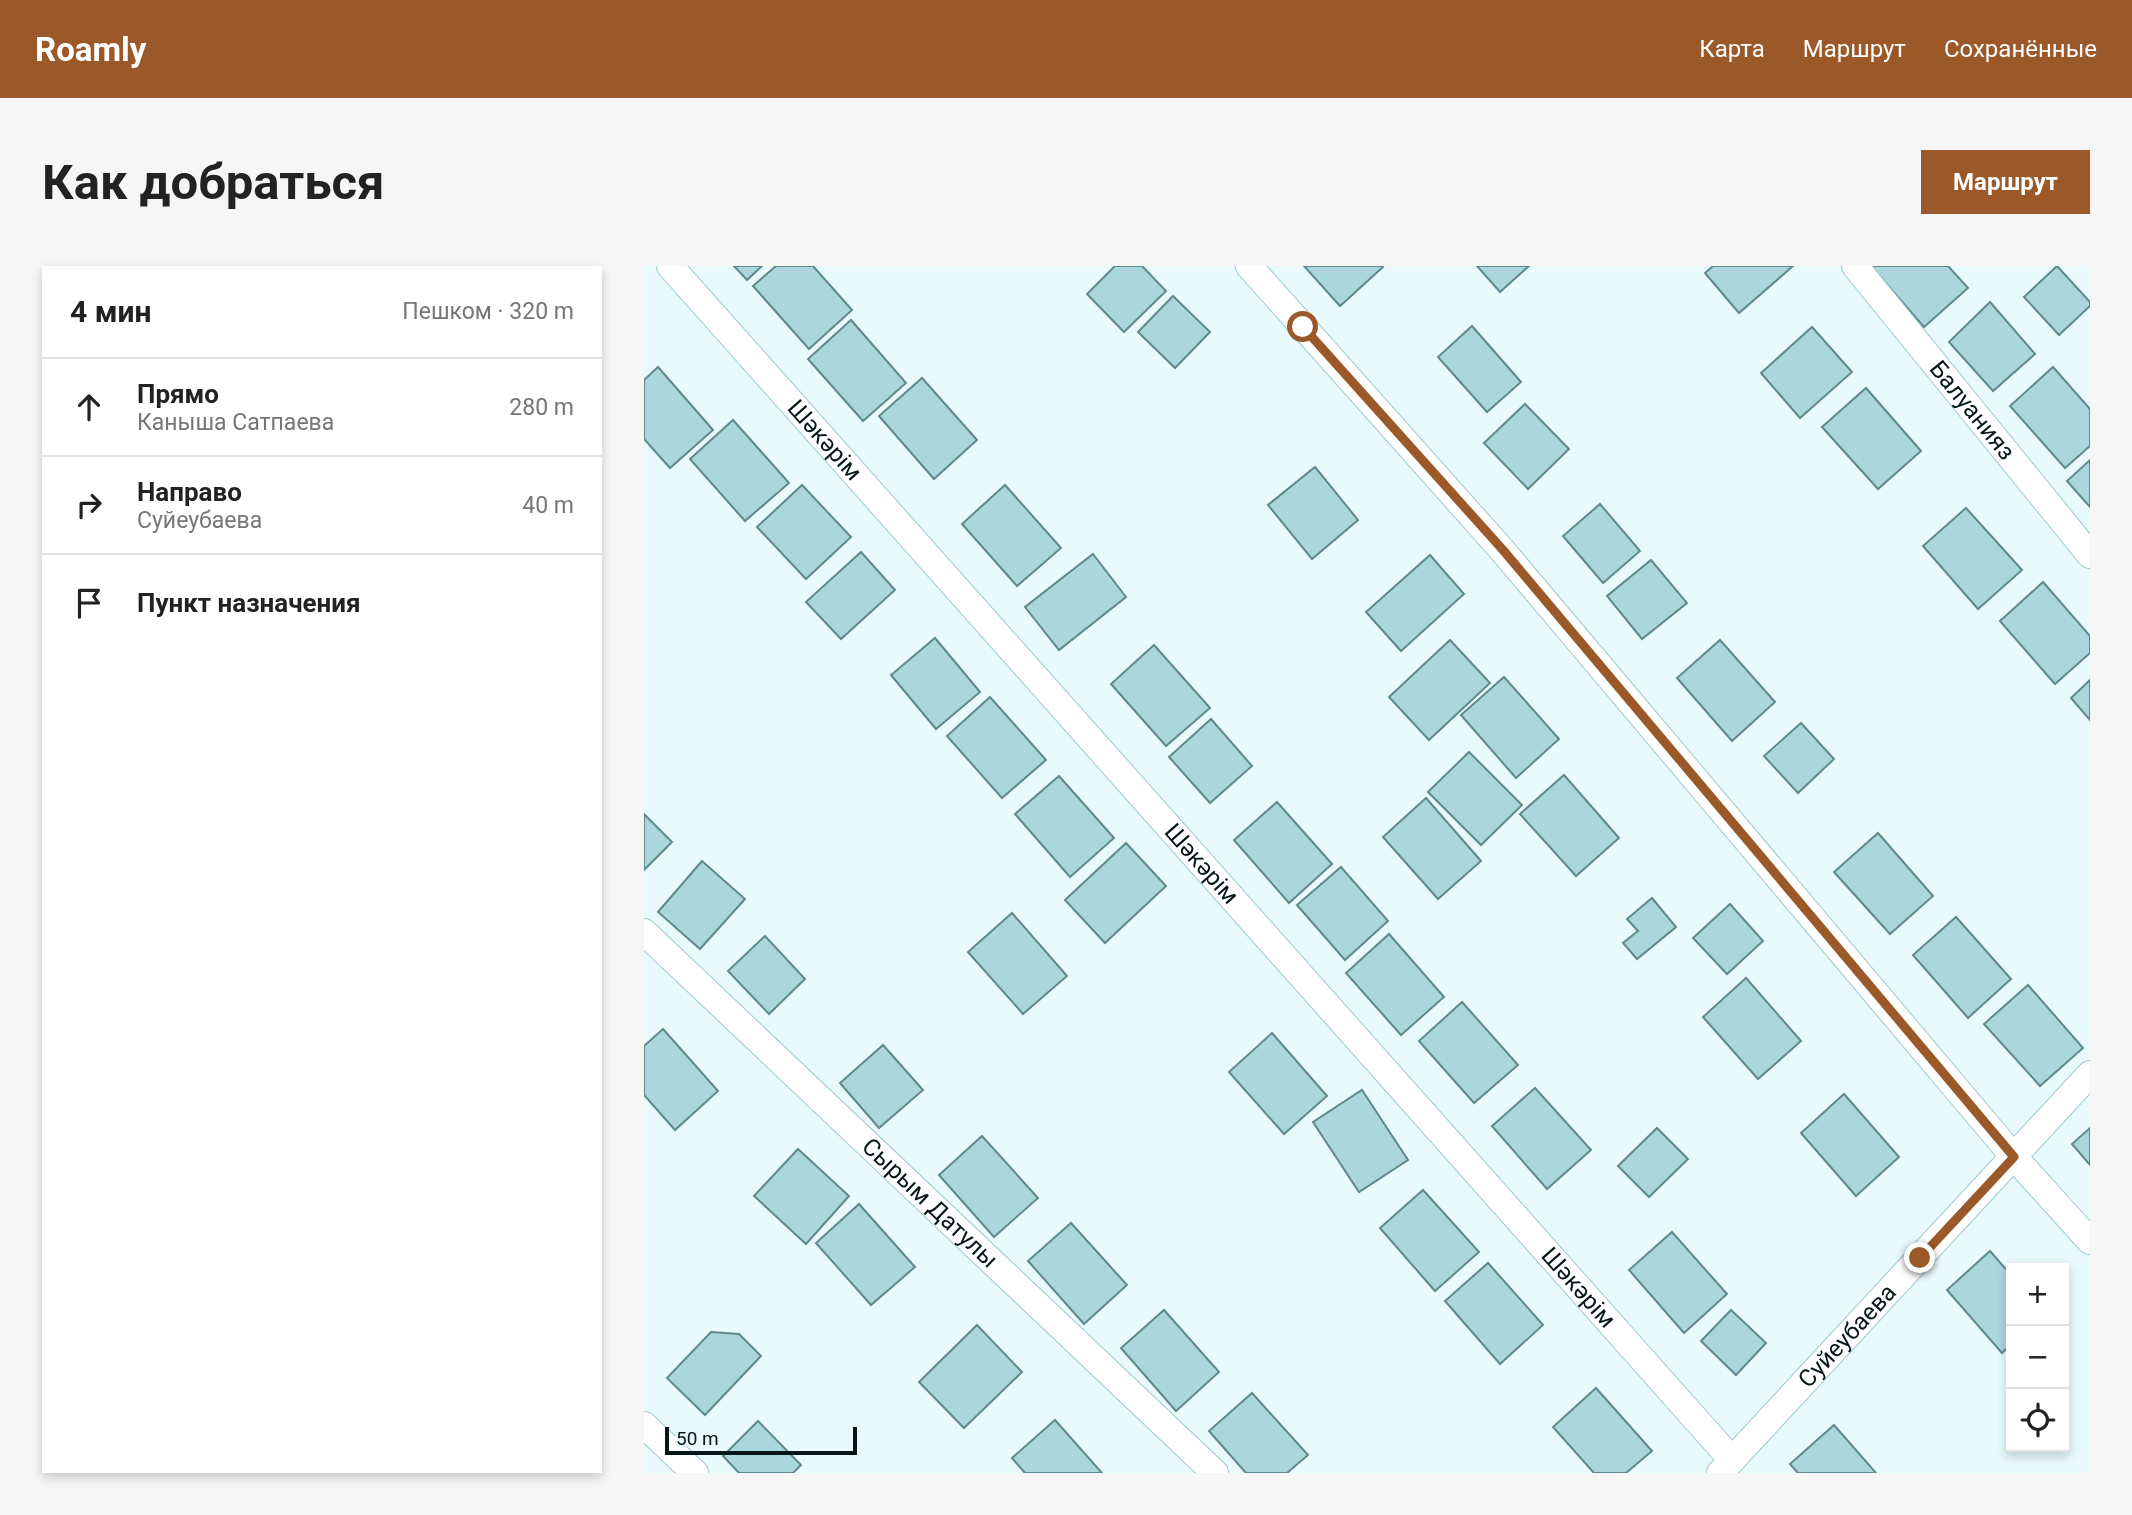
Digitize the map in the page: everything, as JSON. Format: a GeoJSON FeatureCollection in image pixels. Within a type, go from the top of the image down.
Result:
{"type":"FeatureCollection","features":[{"type":"Feature","properties":{"kind":"street","name":"Шәкәрім"},"geometry":{"type":"LineString","coordinates":[[670,266],[1726,1467]]}},
{"type":"Feature","properties":{"kind":"street"},"geometry":{"type":"LineString","coordinates":[[1249,266],[1503,550],[2014,1157],[2090,1241]]}},
{"type":"Feature","properties":{"kind":"street","name":"Балуанияз"},"geometry":{"type":"LineString","coordinates":[[1855,266],[2090,555]]}},
{"type":"Feature","properties":{"kind":"street","name":"Сырым Датулы"},"geometry":{"type":"LineString","coordinates":[[644,932],[1215,1473]]}},
{"type":"Feature","properties":{"kind":"street","name":"Суйеубаева"},"geometry":{"type":"LineString","coordinates":[[1726,1467],[2090,1074]]}},
{"type":"Feature","properties":{"kind":"street"},"geometry":{"type":"LineString","coordinates":[[644,1425],[695,1473]]}},
{"type":"Feature","properties":{"kind":"building"},"geometry":{"type":"Polygon","coordinates":[[[734,266],[762,266],[747,280],[734,266]]]}},
{"type":"Feature","properties":{"kind":"building"},"geometry":{"type":"Polygon","coordinates":[[[776,266],[813,266],[852,310],[809,349],[753,286],[776,266]]]}},
{"type":"Feature","properties":{"kind":"building"},"geometry":{"type":"Polygon","coordinates":[[[1115,266],[1142,266],[1166,291],[1124,332],[1087,294],[1115,266]]]}},
{"type":"Feature","properties":{"kind":"building"},"geometry":{"type":"Polygon","coordinates":[[[1304,266],[1382,266],[1383,267],[1340,306],[1304,266]]]}},
{"type":"Feature","properties":{"kind":"building"},"geometry":{"type":"Polygon","coordinates":[[[1477,266],[1529,266],[1500,292],[1477,266]]]}},
{"type":"Feature","properties":{"kind":"building"},"geometry":{"type":"Polygon","coordinates":[[[1713,266],[1793,266],[1739,313],[1705,273],[1713,266]]]}},
{"type":"Feature","properties":{"kind":"building"},"geometry":{"type":"Polygon","coordinates":[[[1871,266],[1948,266],[1968,288],[1924,327],[1871,266]]]}},
{"type":"Feature","properties":{"kind":"building"},"geometry":{"type":"Polygon","coordinates":[[[2057,266],[2090,302],[2090,306],[2059,335],[2024,297],[2057,266]]]}},
{"type":"Feature","properties":{"kind":"building"},"geometry":{"type":"Polygon","coordinates":[[[1173,296],[1210,332],[1175,368],[1138,332],[1173,296]]]}},
{"type":"Feature","properties":{"kind":"building"},"geometry":{"type":"Polygon","coordinates":[[[1990,302],[2035,354],[1993,391],[1949,342],[1990,302]]]}},
{"type":"Feature","properties":{"kind":"building"},"geometry":{"type":"Polygon","coordinates":[[[851,320],[906,383],[863,421],[808,359],[851,320]]]}},
{"type":"Feature","properties":{"kind":"building"},"geometry":{"type":"Polygon","coordinates":[[[1472,326],[1521,382],[1487,412],[1438,357],[1472,326]]]}},
{"type":"Feature","properties":{"kind":"building"},"geometry":{"type":"Polygon","coordinates":[[[1812,327],[1852,372],[1800,418],[1761,373],[1812,327]]]}},
{"type":"Feature","properties":{"kind":"building"},"geometry":{"type":"Polygon","coordinates":[[[658,367],[713,430],[670,468],[644,439],[644,380],[658,367]]]}},
{"type":"Feature","properties":{"kind":"building"},"geometry":{"type":"Polygon","coordinates":[[[2053,367],[2090,409],[2090,446],[2065,468],[2010,406],[2053,367]]]}},
{"type":"Feature","properties":{"kind":"building"},"geometry":{"type":"Polygon","coordinates":[[[922,378],[977,440],[934,479],[879,416],[922,378]]]}},
{"type":"Feature","properties":{"kind":"building"},"geometry":{"type":"Polygon","coordinates":[[[1866,388],[1921,451],[1878,489],[1822,427],[1866,388]]]}},
{"type":"Feature","properties":{"kind":"building"},"geometry":{"type":"Polygon","coordinates":[[[1525,404],[1569,449],[1528,489],[1484,443],[1525,404]]]}},
{"type":"Feature","properties":{"kind":"building"},"geometry":{"type":"Polygon","coordinates":[[[733,420],[789,483],[745,521],[690,459],[733,420]]]}},
{"type":"Feature","properties":{"kind":"building"},"geometry":{"type":"Polygon","coordinates":[[[2090,460],[2090,507],[2067,481],[2090,460]]]}},
{"type":"Feature","properties":{"kind":"building"},"geometry":{"type":"Polygon","coordinates":[[[1315,467],[1358,520],[1312,559],[1268,505],[1315,467]]]}},
{"type":"Feature","properties":{"kind":"building"},"geometry":{"type":"Polygon","coordinates":[[[802,485],[851,537],[806,579],[757,527],[802,485]]]}},
{"type":"Feature","properties":{"kind":"building"},"geometry":{"type":"Polygon","coordinates":[[[1005,485],[1061,548],[1017,586],[962,524],[1005,485]]]}},
{"type":"Feature","properties":{"kind":"building"},"geometry":{"type":"Polygon","coordinates":[[[1600,504],[1640,551],[1603,583],[1563,536],[1600,504]]]}},
{"type":"Feature","properties":{"kind":"building"},"geometry":{"type":"Polygon","coordinates":[[[1966,508],[2022,570],[1978,609],[1923,546],[1966,508]]]}},
{"type":"Feature","properties":{"kind":"building"},"geometry":{"type":"Polygon","coordinates":[[[861,552],[895,590],[841,639],[806,602],[861,552]]]}},
{"type":"Feature","properties":{"kind":"building"},"geometry":{"type":"Polygon","coordinates":[[[1093,554],[1126,597],[1059,650],[1025,607],[1093,554]]]}},
{"type":"Feature","properties":{"kind":"building"},"geometry":{"type":"Polygon","coordinates":[[[1430,555],[1464,594],[1401,651],[1366,612],[1430,555]]]}},
{"type":"Feature","properties":{"kind":"building"},"geometry":{"type":"Polygon","coordinates":[[[1651,560],[1687,603],[1642,639],[1607,596],[1651,560]]]}},
{"type":"Feature","properties":{"kind":"building"},"geometry":{"type":"Polygon","coordinates":[[[2043,582],[2090,636],[2090,653],[2055,684],[2000,621],[2043,582]]]}},
{"type":"Feature","properties":{"kind":"building"},"geometry":{"type":"Polygon","coordinates":[[[935,638],[980,692],[936,729],[891,675],[935,638]]]}},
{"type":"Feature","properties":{"kind":"building"},"geometry":{"type":"Polygon","coordinates":[[[1450,640],[1490,683],[1429,740],[1389,697],[1450,640]]]}},
{"type":"Feature","properties":{"kind":"building"},"geometry":{"type":"Polygon","coordinates":[[[1720,640],[1775,702],[1732,741],[1677,678],[1720,640]]]}},
{"type":"Feature","properties":{"kind":"building"},"geometry":{"type":"Polygon","coordinates":[[[1154,645],[1210,708],[1166,746],[1111,684],[1154,645]]]}},
{"type":"Feature","properties":{"kind":"building"},"geometry":{"type":"Polygon","coordinates":[[[1504,677],[1559,739],[1516,778],[1461,715],[1504,677]]]}},
{"type":"Feature","properties":{"kind":"building"},"geometry":{"type":"Polygon","coordinates":[[[2090,680],[2090,720],[2071,698],[2090,680]]]}},
{"type":"Feature","properties":{"kind":"building"},"geometry":{"type":"Polygon","coordinates":[[[990,697],[1046,760],[1002,798],[947,736],[990,697]]]}},
{"type":"Feature","properties":{"kind":"building"},"geometry":{"type":"Polygon","coordinates":[[[1211,719],[1252,766],[1210,803],[1169,757],[1211,719]]]}},
{"type":"Feature","properties":{"kind":"building"},"geometry":{"type":"Polygon","coordinates":[[[1801,723],[1834,759],[1798,793],[1764,756],[1801,723]]]}},
{"type":"Feature","properties":{"kind":"building"},"geometry":{"type":"Polygon","coordinates":[[[1469,752],[1522,805],[1481,845],[1428,792],[1469,752]]]}},
{"type":"Feature","properties":{"kind":"building"},"geometry":{"type":"Polygon","coordinates":[[[1564,775],[1619,838],[1576,876],[1520,814],[1564,775]]]}},
{"type":"Feature","properties":{"kind":"building"},"geometry":{"type":"Polygon","coordinates":[[[1059,776],[1114,838],[1070,877],[1015,814],[1059,776]]]}},
{"type":"Feature","properties":{"kind":"building"},"geometry":{"type":"Polygon","coordinates":[[[1426,798],[1481,861],[1438,899],[1383,837],[1426,798]]]}},
{"type":"Feature","properties":{"kind":"building"},"geometry":{"type":"Polygon","coordinates":[[[1277,802],[1332,864],[1289,903],[1234,840],[1277,802]]]}},
{"type":"Feature","properties":{"kind":"building"},"geometry":{"type":"Polygon","coordinates":[[[644,814],[672,842],[644,870],[644,814]]]}},
{"type":"Feature","properties":{"kind":"building"},"geometry":{"type":"Polygon","coordinates":[[[1878,833],[1933,896],[1890,934],[1834,872],[1878,833]]]}},
{"type":"Feature","properties":{"kind":"building"},"geometry":{"type":"Polygon","coordinates":[[[1126,843],[1166,886],[1105,943],[1065,900],[1126,843]]]}},
{"type":"Feature","properties":{"kind":"building"},"geometry":{"type":"Polygon","coordinates":[[[702,861],[745,899],[700,949],[658,912],[702,861]]]}},
{"type":"Feature","properties":{"kind":"building"},"geometry":{"type":"Polygon","coordinates":[[[1341,867],[1388,921],[1345,960],[1297,905],[1341,867]]]}},
{"type":"Feature","properties":{"kind":"building"},"geometry":{"type":"Polygon","coordinates":[[[1652,898],[1676,927],[1637,959],[1623,943],[1638,931],[1627,919],[1652,898]]]}},
{"type":"Feature","properties":{"kind":"building"},"geometry":{"type":"Polygon","coordinates":[[[1730,904],[1763,941],[1727,974],[1693,938],[1730,904]]]}},
{"type":"Feature","properties":{"kind":"building"},"geometry":{"type":"Polygon","coordinates":[[[1012,913],[1067,976],[1023,1014],[968,952],[1012,913]]]}},
{"type":"Feature","properties":{"kind":"building"},"geometry":{"type":"Polygon","coordinates":[[[1956,917],[2011,979],[1968,1018],[1913,955],[1956,917]]]}},
{"type":"Feature","properties":{"kind":"building"},"geometry":{"type":"Polygon","coordinates":[[[1389,934],[1444,997],[1401,1035],[1346,973],[1389,934]]]}},
{"type":"Feature","properties":{"kind":"building"},"geometry":{"type":"Polygon","coordinates":[[[765,936],[805,979],[769,1014],[728,971],[765,936]]]}},
{"type":"Feature","properties":{"kind":"building"},"geometry":{"type":"Polygon","coordinates":[[[1746,978],[1801,1041],[1758,1079],[1703,1017],[1746,978]]]}},
{"type":"Feature","properties":{"kind":"building"},"geometry":{"type":"Polygon","coordinates":[[[2028,985],[2083,1048],[2040,1086],[1984,1024],[2028,985]]]}},
{"type":"Feature","properties":{"kind":"building"},"geometry":{"type":"Polygon","coordinates":[[[1462,1002],[1518,1065],[1474,1103],[1419,1041],[1462,1002]]]}},
{"type":"Feature","properties":{"kind":"building"},"geometry":{"type":"Polygon","coordinates":[[[663,1029],[718,1091],[675,1130],[644,1095],[644,1046],[663,1029]]]}},
{"type":"Feature","properties":{"kind":"building"},"geometry":{"type":"Polygon","coordinates":[[[1272,1033],[1327,1096],[1284,1134],[1229,1072],[1272,1033]]]}},
{"type":"Feature","properties":{"kind":"building"},"geometry":{"type":"Polygon","coordinates":[[[883,1045],[923,1090],[879,1128],[840,1083],[883,1045]]]}},
{"type":"Feature","properties":{"kind":"building"},"geometry":{"type":"Polygon","coordinates":[[[1535,1088],[1591,1150],[1547,1189],[1492,1126],[1535,1088]]]}},
{"type":"Feature","properties":{"kind":"building"},"geometry":{"type":"Polygon","coordinates":[[[1362,1090],[1408,1160],[1359,1192],[1313,1122],[1362,1090]]]}},
{"type":"Feature","properties":{"kind":"building"},"geometry":{"type":"Polygon","coordinates":[[[1844,1094],[1899,1157],[1856,1196],[1801,1133],[1844,1094]]]}},
{"type":"Feature","properties":{"kind":"building"},"geometry":{"type":"Polygon","coordinates":[[[1657,1128],[1688,1159],[1649,1197],[1618,1166],[1657,1128]]]}},
{"type":"Feature","properties":{"kind":"building"},"geometry":{"type":"Polygon","coordinates":[[[2090,1128],[2090,1165],[2072,1144],[2090,1128]]]}},
{"type":"Feature","properties":{"kind":"building"},"geometry":{"type":"Polygon","coordinates":[[[982,1136],[1038,1198],[994,1237],[939,1175],[982,1136]]]}},
{"type":"Feature","properties":{"kind":"building"},"geometry":{"type":"Polygon","coordinates":[[[798,1149],[849,1196],[806,1244],[754,1196],[798,1149]]]}},
{"type":"Feature","properties":{"kind":"building"},"geometry":{"type":"Polygon","coordinates":[[[1423,1190],[1479,1252],[1435,1291],[1380,1228],[1423,1190]]]}},
{"type":"Feature","properties":{"kind":"building"},"geometry":{"type":"Polygon","coordinates":[[[859,1204],[915,1267],[871,1305],[816,1243],[859,1204]]]}},
{"type":"Feature","properties":{"kind":"building"},"geometry":{"type":"Polygon","coordinates":[[[1071,1223],[1127,1285],[1084,1324],[1028,1261],[1071,1223]]]}},
{"type":"Feature","properties":{"kind":"building"},"geometry":{"type":"Polygon","coordinates":[[[1672,1232],[1727,1294],[1684,1333],[1629,1270],[1672,1232]]]}},
{"type":"Feature","properties":{"kind":"building"},"geometry":{"type":"Polygon","coordinates":[[[1990,1251],[2006,1269],[2006,1349],[2002,1353],[1947,1290],[1990,1251]]]}},
{"type":"Feature","properties":{"kind":"building"},"geometry":{"type":"Polygon","coordinates":[[[1488,1263],[1543,1325],[1500,1364],[1445,1301],[1488,1263]]]}},
{"type":"Feature","properties":{"kind":"building"},"geometry":{"type":"Polygon","coordinates":[[[1164,1310],[1219,1372],[1176,1411],[1121,1348],[1164,1310]]]}},
{"type":"Feature","properties":{"kind":"building"},"geometry":{"type":"Polygon","coordinates":[[[1731,1310],[1766,1343],[1736,1375],[1701,1341],[1731,1310]]]}},
{"type":"Feature","properties":{"kind":"building"},"geometry":{"type":"Polygon","coordinates":[[[977,1325],[1022,1372],[964,1428],[919,1382],[977,1325]]]}},
{"type":"Feature","properties":{"kind":"building"},"geometry":{"type":"Polygon","coordinates":[[[711,1332],[739,1334],[761,1356],[705,1415],[667,1378],[711,1332]]]}},
{"type":"Feature","properties":{"kind":"building"},"geometry":{"type":"Polygon","coordinates":[[[1596,1388],[1652,1451],[1626,1473],[1594,1473],[1553,1427],[1596,1388]]]}},
{"type":"Feature","properties":{"kind":"building"},"geometry":{"type":"Polygon","coordinates":[[[1252,1393],[1308,1455],[1287,1473],[1246,1473],[1209,1431],[1252,1393]]]}},
{"type":"Feature","properties":{"kind":"building"},"geometry":{"type":"Polygon","coordinates":[[[1055,1420],[1102,1473],[1025,1473],[1012,1458],[1055,1420]]]}},
{"type":"Feature","properties":{"kind":"building"},"geometry":{"type":"Polygon","coordinates":[[[758,1421],[801,1465],[793,1473],[739,1473],[723,1456],[758,1421]]]}},
{"type":"Feature","properties":{"kind":"building"},"geometry":{"type":"Polygon","coordinates":[[[1834,1425],[1876,1473],[1798,1473],[1790,1464],[1834,1425]]]}},
{"type":"Feature","properties":{"kind":"route"},"geometry":{"type":"LineString","coordinates":[[1303,327],[1503,550],[2014,1157],[1920,1258]]}}]}
